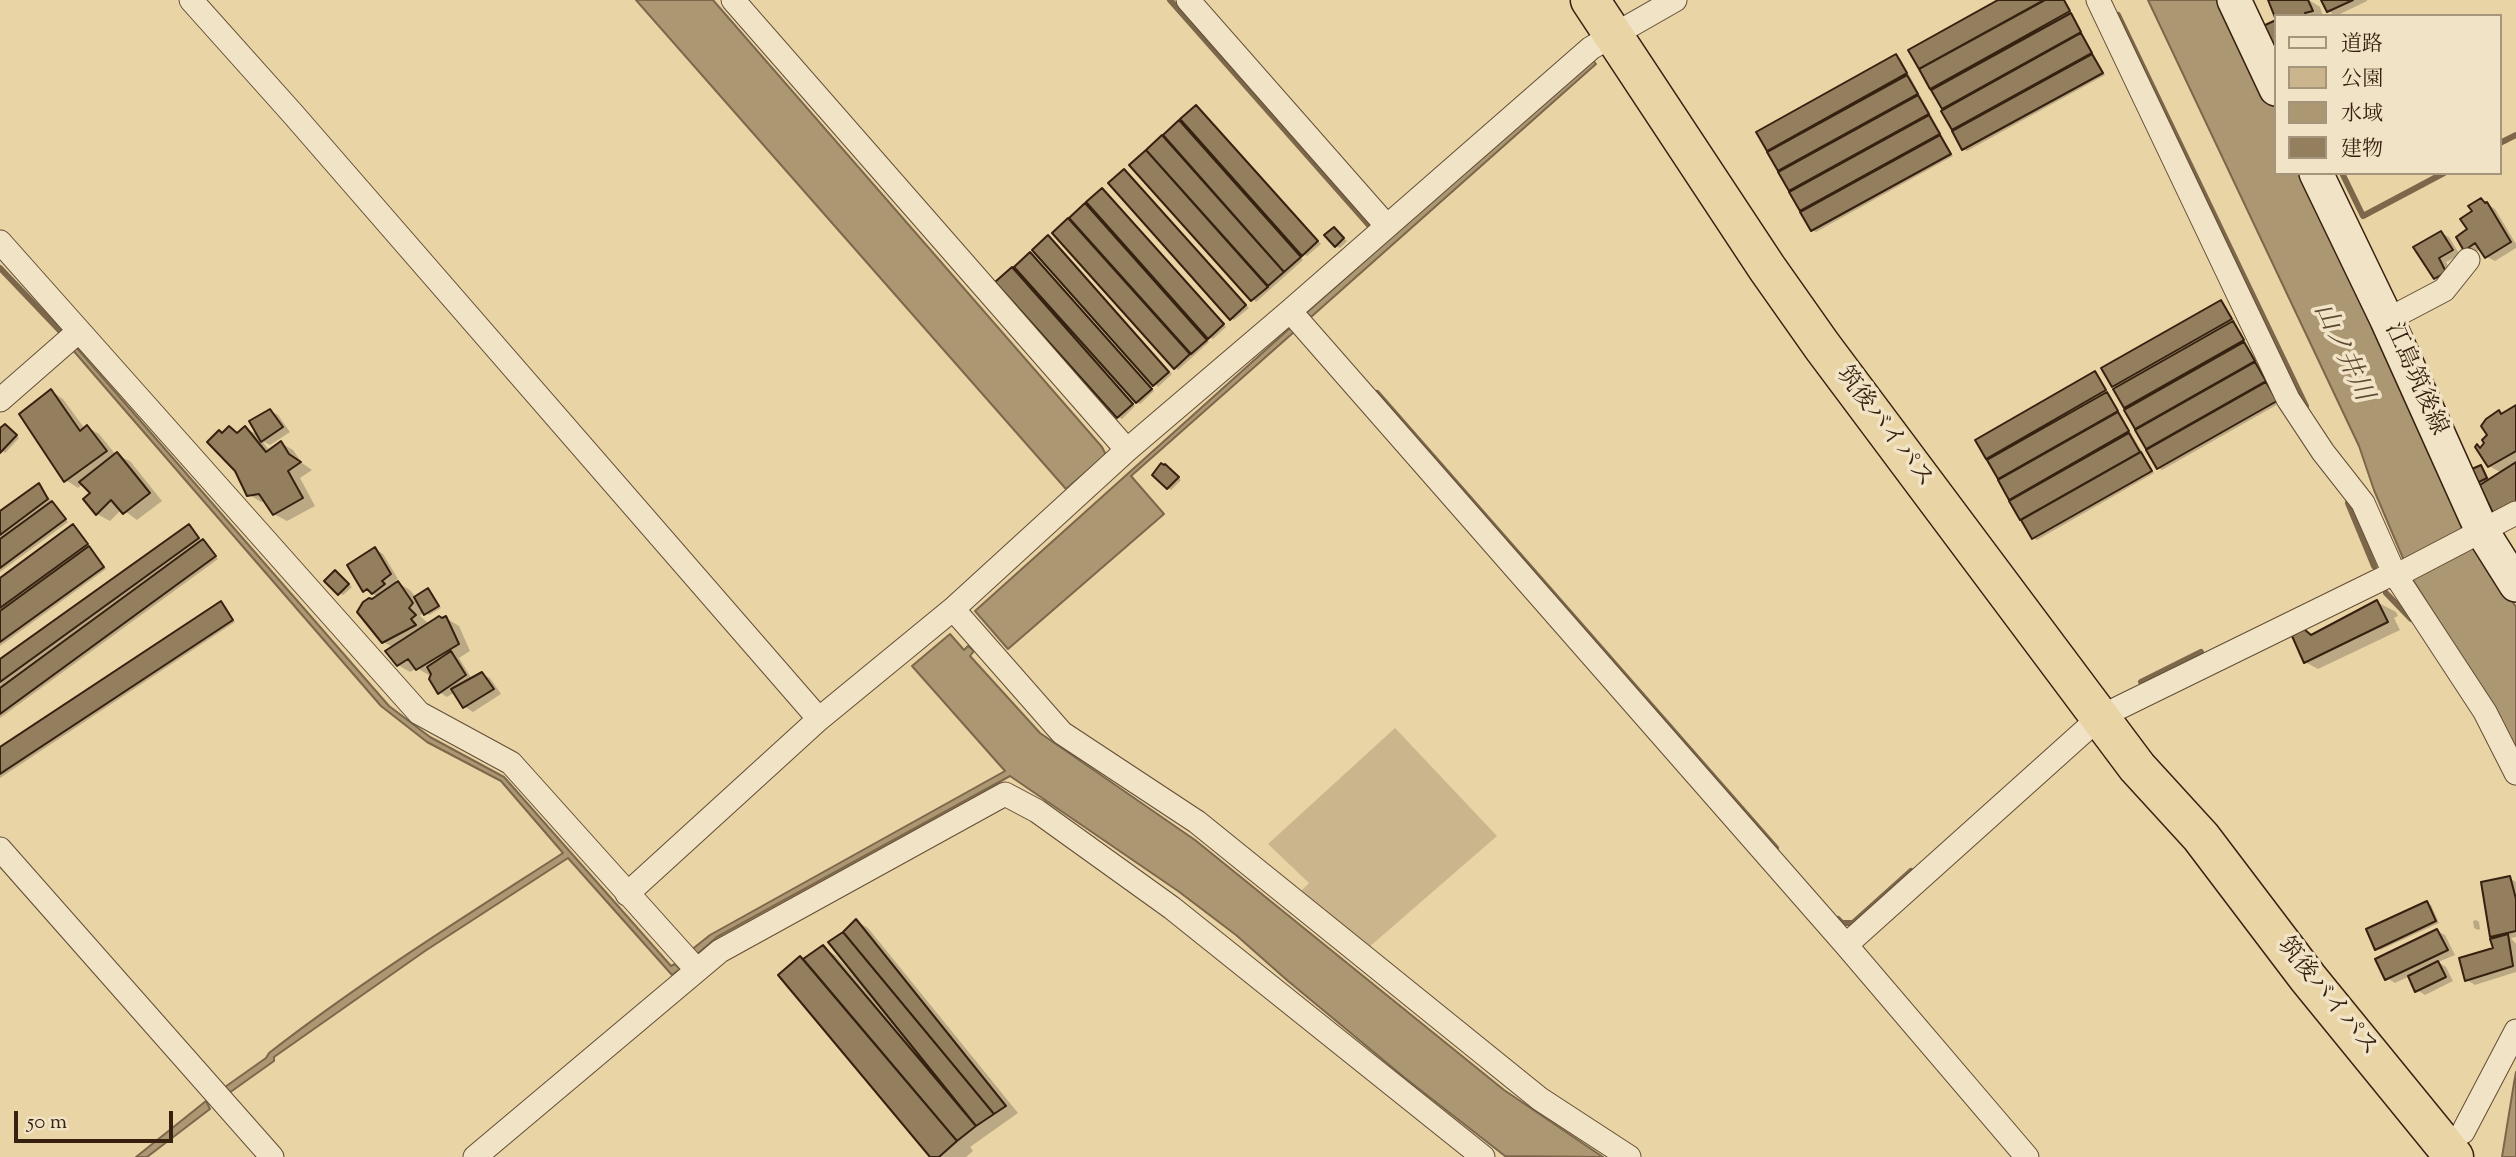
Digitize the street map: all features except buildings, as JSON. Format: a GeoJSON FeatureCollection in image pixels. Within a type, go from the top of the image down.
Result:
{"type":"FeatureCollection","features":[{"type":"Feature","properties":{"kind":"highway","name":"筑後バイパス"},"geometry":{"type":"LineString","coordinates":[[1590,0],[1621,20],[1780,250],[2201,837],[2308,978],[2455,1150]]}},
{"type":"Feature","properties":{"kind":"main road"},"geometry":{"type":"LineString","coordinates":[[2234,0],[2274,85]]}},
{"type":"Feature","properties":{"kind":"main road","name":"江島筑後線"},"geometry":{"type":"LineString","coordinates":[[2317,175],[2387,320],[2479,533],[2516,585]]}},
{"type":"Feature","properties":{"kind":"street"},"geometry":{"type":"LineString","coordinates":[[191,0],[819,719]]}},
{"type":"Feature","properties":{"kind":"street"},"geometry":{"type":"LineString","coordinates":[[733,0],[1122,455]]}},
{"type":"Feature","properties":{"kind":"street"},"geometry":{"type":"LineString","coordinates":[[1188,0],[1386,225]]}},
{"type":"Feature","properties":{"kind":"street"},"geometry":{"type":"LineString","coordinates":[[627,894],[819,719],[953,609],[1122,455],[1621,20],[1675,0]]}},
{"type":"Feature","properties":{"kind":"street"},"geometry":{"type":"LineString","coordinates":[[2098,0],[2288,399],[2323,452],[2363,503],[2399,572],[2485,712],[2516,773]]}},
{"type":"Feature","properties":{"kind":"street"},"geometry":{"type":"LineString","coordinates":[[0,242],[419,713],[511,762],[695,969]]}},
{"type":"Feature","properties":{"kind":"street"},"geometry":{"type":"LineString","coordinates":[[2387,320],[2444,290],[2468,260]]}},
{"type":"Feature","properties":{"kind":"street"},"geometry":{"type":"LineString","coordinates":[[1290,311],[1846,945],[2027,1157]]}},
{"type":"Feature","properties":{"kind":"street"},"geometry":{"type":"LineString","coordinates":[[0,400],[79,331]]}},
{"type":"Feature","properties":{"kind":"street"},"geometry":{"type":"LineString","coordinates":[[1846,945],[2110,712],[2516,513]]}},
{"type":"Feature","properties":{"kind":"street"},"geometry":{"type":"LineString","coordinates":[[953,609],[1062,733],[1197,822],[1540,1099],[1629,1157]]}},
{"type":"Feature","properties":{"kind":"street"},"geometry":{"type":"LineString","coordinates":[[475,1157],[695,969],[720,951],[1005,794],[1037,811],[1172,908],[1483,1157]]}},
{"type":"Feature","properties":{"kind":"street"},"geometry":{"type":"LineString","coordinates":[[0,849],[272,1157]]}},
{"type":"Feature","properties":{"kind":"street"},"geometry":{"type":"LineString","coordinates":[[2455,1150],[2516,1031]]}},
{"type":"Feature","properties":{"kind":"green space"},"geometry":{"type":"Polygon","coordinates":[[[1395,728],[1497,836],[1368,948],[1298,894],[1309,883],[1268,844],[1395,728]]]}},
{"type":"Feature","properties":{"kind":"water"},"geometry":{"type":"Polygon","coordinates":[[[636,0],[713,0],[1102,447],[1106,455],[1066,489],[636,0]]]}},
{"type":"Feature","properties":{"kind":"water","name":"山ノ井川"},"geometry":{"type":"Polygon","coordinates":[[[2148,0],[2221,0],[2246,43],[2274,102],[2274,175],[2309,175],[2476,545],[2516,607],[2516,748],[2411,577],[2374,490],[2359,446],[2148,0]]]}},
{"type":"Feature","properties":{"kind":"water"},"geometry":{"type":"Polygon","coordinates":[[[1592,59],[1596,64],[1311,317],[1306,313],[1592,59]]]}},
{"type":"Feature","properties":{"kind":"water"},"geometry":{"type":"Polygon","coordinates":[[[1290,328],[1294,332],[1131,476],[1164,514],[1008,649],[975,611],[1290,328]]]}},
{"type":"Feature","properties":{"kind":"water"},"geometry":{"type":"Polygon","coordinates":[[[76,347],[389,706],[430,737],[504,777],[671,966],[675,964],[680,969],[672,975],[568,858],[425,951],[274,1057],[274,1061],[229,1093],[225,1087],[341,1000],[563,853],[501,781],[427,742],[381,706],[72,349],[76,347]]]}},
{"type":"Feature","properties":{"kind":"water"},"geometry":{"type":"Polygon","coordinates":[[[950,634],[964,650],[968,646],[974,651],[970,656],[1040,733],[1195,840],[1504,1090],[1603,1157],[1505,1156],[1405,1078],[1236,935],[1178,891],[1010,776],[717,937],[695,956],[690,951],[710,935],[1005,771],[912,666],[950,634]]]}},
{"type":"Feature","properties":{"kind":"water"},"geometry":{"type":"Polygon","coordinates":[[[2516,1072],[2516,1157],[2502,1157],[2514,1083],[2516,1072]]]}},
{"type":"Feature","properties":{"kind":"water"},"geometry":{"type":"Polygon","coordinates":[[[206,1101],[210,1109],[147,1157],[136,1157],[206,1101]]]}},
{"type":"Feature","properties":{"kind":"waterway"},"geometry":{"type":"LineString","coordinates":[[1170,0],[1375,232]]}},
{"type":"Feature","properties":{"kind":"waterway"},"geometry":{"type":"LineString","coordinates":[[2118,15],[2306,406]]}},
{"type":"Feature","properties":{"kind":"waterway"},"geometry":{"type":"LineString","coordinates":[[2502,142],[2516,135]]}},
{"type":"Feature","properties":{"kind":"waterway"},"geometry":{"type":"LineString","coordinates":[[2343,175],[2363,216],[2440,175]]}},
{"type":"Feature","properties":{"kind":"waterway"},"geometry":{"type":"LineString","coordinates":[[0,268],[62,333]]}},
{"type":"Feature","properties":{"kind":"waterway"},"geometry":{"type":"LineString","coordinates":[[1377,393],[1776,848]]}},
{"type":"Feature","properties":{"kind":"waterway"},"geometry":{"type":"LineString","coordinates":[[2348,503],[2374,566]]}},
{"type":"Feature","properties":{"kind":"waterway"},"geometry":{"type":"LineString","coordinates":[[2386,593],[2411,619]]}},
{"type":"Feature","properties":{"kind":"waterway"},"geometry":{"type":"LineString","coordinates":[[2141,682],[2201,652]]}},
{"type":"Feature","properties":{"kind":"waterway"},"geometry":{"type":"LineString","coordinates":[[1838,919],[1842,923],[1853,923],[1911,871]]}}]}
